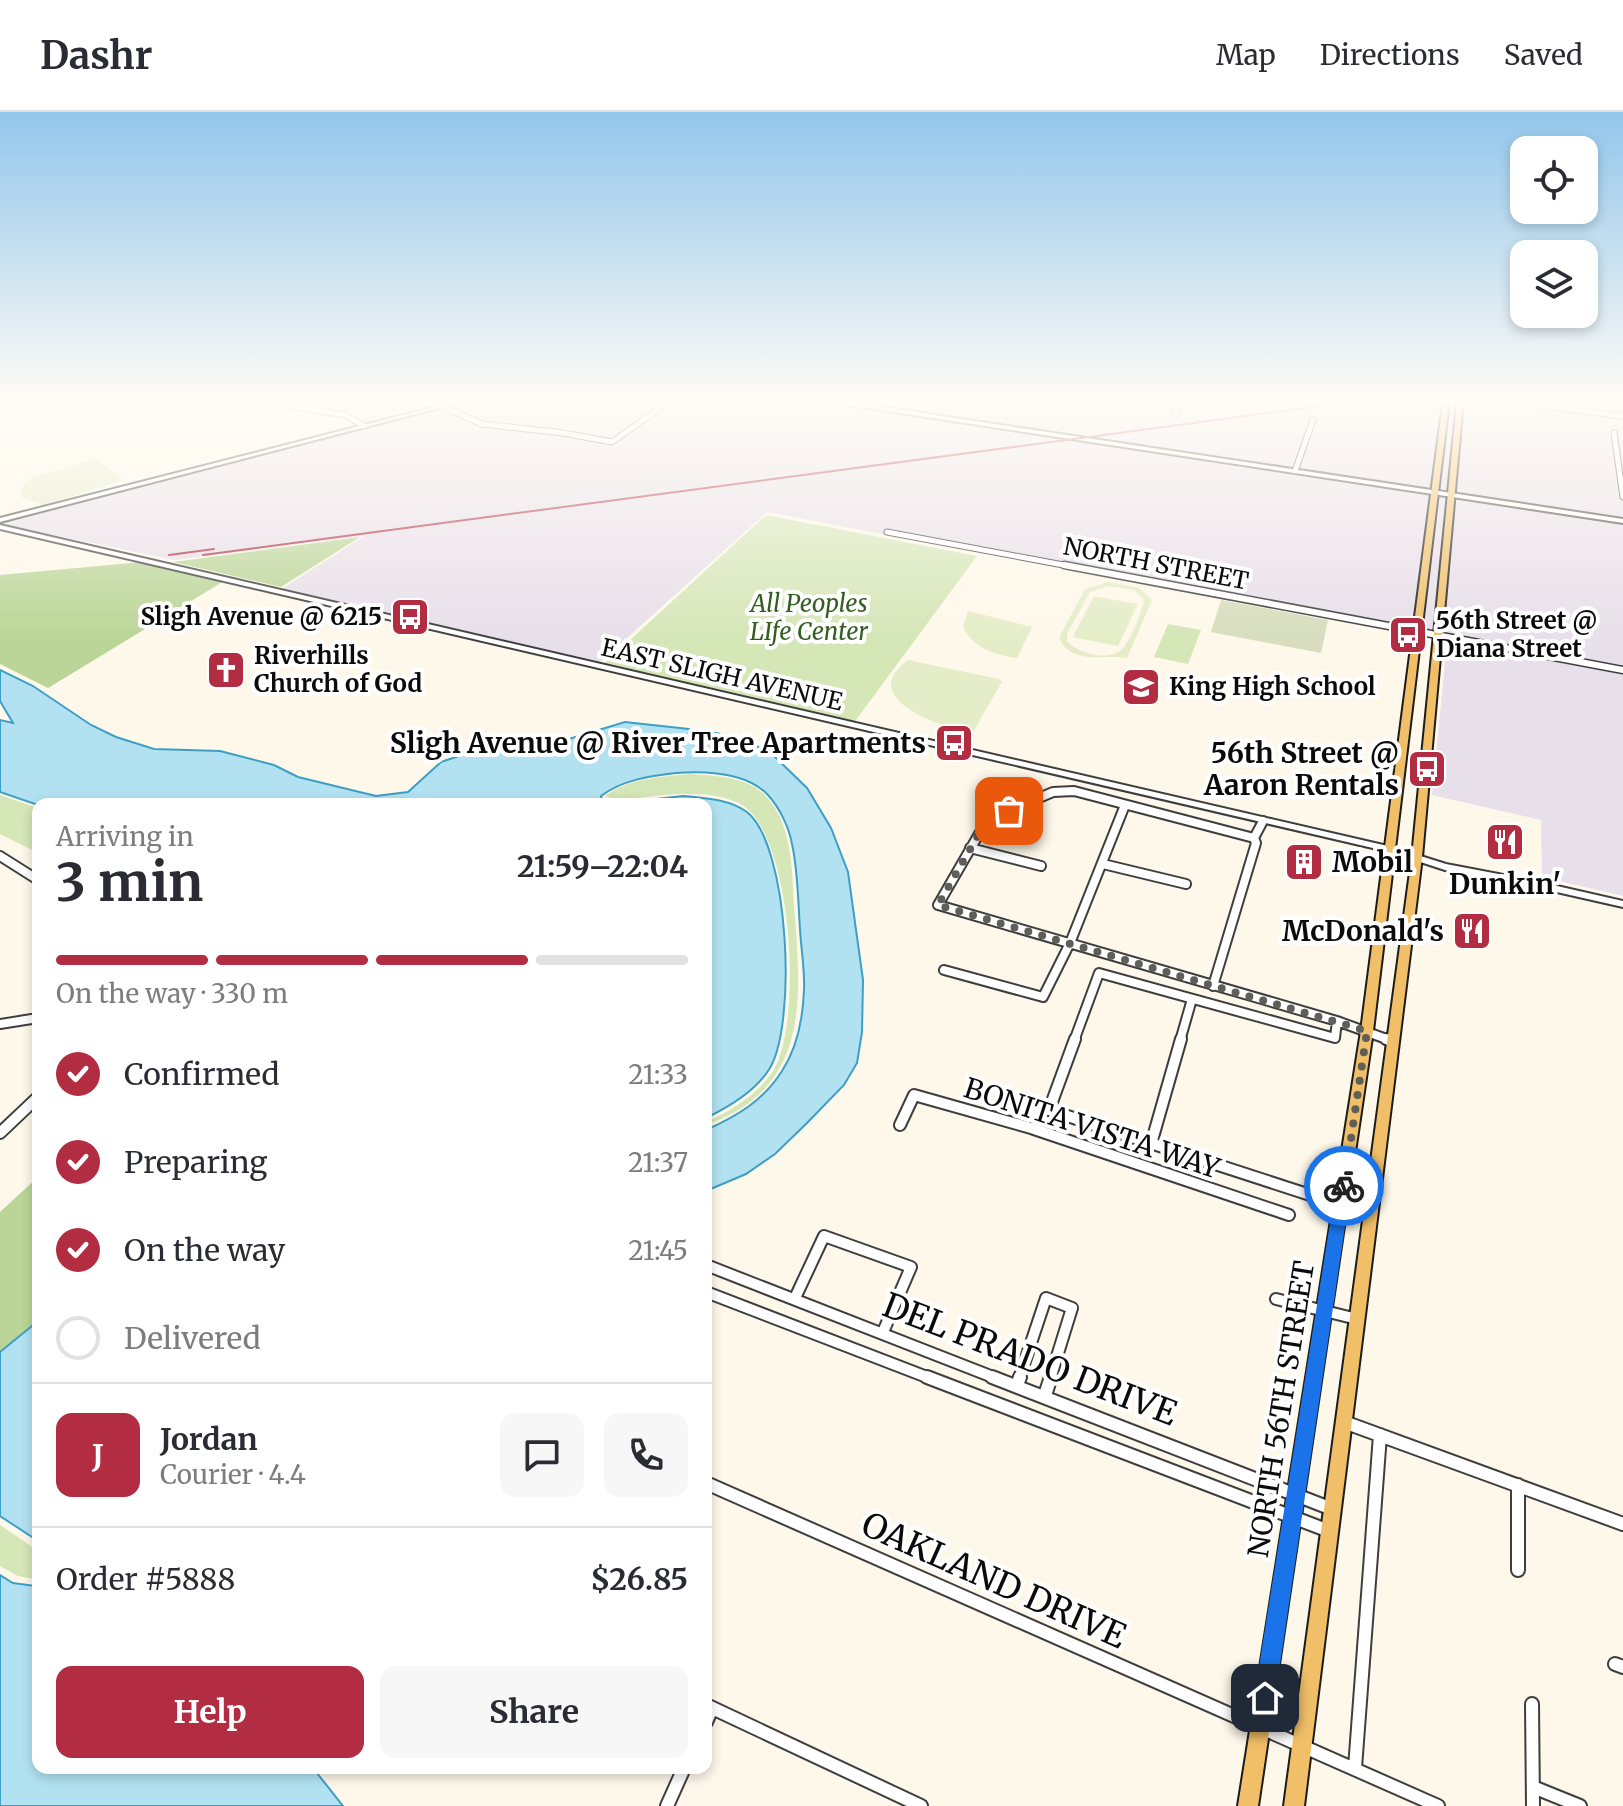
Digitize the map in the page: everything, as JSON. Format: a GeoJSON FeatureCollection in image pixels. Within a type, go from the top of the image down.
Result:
{"type":"FeatureCollection","features":[{"type":"Feature","properties":{"kind":"main road","name":"NORTH 56TH STREET"},"geometry":{"type":"LineString","coordinates":[[1248,1806],[1367,1031],[1437,481]]}},
{"type":"Feature","properties":{"kind":"main road"},"geometry":{"type":"LineString","coordinates":[[1294,1806],[1417,857],[1452,481]]}},
{"type":"Feature","properties":{"kind":"main road"},"geometry":{"type":"LineString","coordinates":[[1429,540],[1447,542]]}},
{"type":"Feature","properties":{"kind":"main road"},"geometry":{"type":"LineString","coordinates":[[1408,720],[1429,725]]}},
{"type":"Feature","properties":{"kind":"street"},"geometry":{"type":"LineString","coordinates":[[0,520],[151,481]]}},
{"type":"Feature","properties":{"kind":"street"},"geometry":{"type":"LineString","coordinates":[[1359,481],[1623,521]]}},
{"type":"Feature","properties":{"kind":"street","name":"EAST SLIGH AVENUE"},"geometry":{"type":"LineString","coordinates":[[0,527],[1392,850],[1519,883],[1623,904]]}},
{"type":"Feature","properties":{"kind":"street","name":"NORTH STREET"},"geometry":{"type":"LineString","coordinates":[[887,532],[1623,670]]}},
{"type":"Feature","properties":{"kind":"street"},"geometry":{"type":"LineString","coordinates":[[1254,838],[1074,791],[1053,792],[987,820],[938,905],[1337,1021],[1393,1042]]}},
{"type":"Feature","properties":{"kind":"street"},"geometry":{"type":"LineString","coordinates":[[944,970],[1043,997],[1070,943],[1125,805]]}},
{"type":"Feature","properties":{"kind":"street"},"geometry":{"type":"LineString","coordinates":[[1213,986],[1256,843],[1254,838],[1263,821]]}},
{"type":"Feature","properties":{"kind":"street"},"geometry":{"type":"LineString","coordinates":[[970,848],[1041,866]]}},
{"type":"Feature","properties":{"kind":"street"},"geometry":{"type":"LineString","coordinates":[[2,859],[32,876]]}},
{"type":"Feature","properties":{"kind":"street"},"geometry":{"type":"LineString","coordinates":[[1103,864],[1186,884]]}},
{"type":"Feature","properties":{"kind":"street"},"geometry":{"type":"LineString","coordinates":[[1337,1021],[1335,1038],[1099,973],[1049,1110],[1341,1205]]}},
{"type":"Feature","properties":{"kind":"street"},"geometry":{"type":"LineString","coordinates":[[1151,1144],[1192,999]]}},
{"type":"Feature","properties":{"kind":"street"},"geometry":{"type":"LineString","coordinates":[[0,1024],[32,1019]]}},
{"type":"Feature","properties":{"kind":"street","name":"BONITA VISTA WAY"},"geometry":{"type":"LineString","coordinates":[[900,1125],[914,1095],[1031,1128],[1289,1215]]}},
{"type":"Feature","properties":{"kind":"street"},"geometry":{"type":"LineString","coordinates":[[0,1133],[32,1103]]}},
{"type":"Feature","properties":{"kind":"street"},"geometry":{"type":"LineString","coordinates":[[795,1298],[824,1236],[911,1267],[883,1332]]}},
{"type":"Feature","properties":{"kind":"street","name":"DEL PRADO DRIVE"},"geometry":{"type":"LineString","coordinates":[[712,1267],[1333,1509]]}},
{"type":"Feature","properties":{"kind":"street"},"geometry":{"type":"LineString","coordinates":[[712,1294],[1330,1532]]}},
{"type":"Feature","properties":{"kind":"street"},"geometry":{"type":"LineString","coordinates":[[1017,1385],[1046,1298],[1072,1308],[1045,1395]]}},
{"type":"Feature","properties":{"kind":"street"},"geometry":{"type":"LineString","coordinates":[[1276,1299],[1323,1308],[1357,1319]]}},
{"type":"Feature","properties":{"kind":"street"},"geometry":{"type":"LineString","coordinates":[[1344,1422],[1623,1524]]}},
{"type":"Feature","properties":{"kind":"street"},"geometry":{"type":"LineString","coordinates":[[1355,1768],[1380,1435]]}},
{"type":"Feature","properties":{"kind":"street"},"geometry":{"type":"LineString","coordinates":[[1518,1485],[1518,1570]]}},
{"type":"Feature","properties":{"kind":"street","name":"OAKLAND DRIVE"},"geometry":{"type":"LineString","coordinates":[[712,1486],[1438,1806]]}},
{"type":"Feature","properties":{"kind":"street"},"geometry":{"type":"LineString","coordinates":[[1532,1704],[1533,1806]]}},
{"type":"Feature","properties":{"kind":"street"},"geometry":{"type":"LineString","coordinates":[[712,1708],[921,1806]]}},
{"type":"Feature","properties":{"kind":"street"},"geometry":{"type":"LineString","coordinates":[[667,1806],[681,1774]]}},
{"type":"Feature","properties":{"kind":"street"},"geometry":{"type":"LineString","coordinates":[[1533,1787],[1580,1806]]}},
{"type":"Feature","properties":{"kind":"shaded area"},"geometry":{"type":"Polygon","coordinates":[[[157,481],[1623,481],[1623,896],[1542,877],[1541,820],[1432,795],[1447,642],[767,512],[597,665],[280,590],[364,536],[175,560],[5,525],[5,521],[157,481]]]}},
{"type":"Feature","properties":{"kind":"green space"},"geometry":{"type":"Polygon","coordinates":[[[27,481],[120,481],[44,505],[21,497],[23,484],[27,481]]]}},
{"type":"Feature","properties":{"kind":"green space","name":"All Peoples LIfe Center"},"geometry":{"type":"Polygon","coordinates":[[[766,515],[977,556],[853,724],[603,665],[766,515]]]}},
{"type":"Feature","properties":{"kind":"green space"},"geometry":{"type":"Polygon","coordinates":[[[360,537],[281,587],[173,562],[360,537]]]}},
{"type":"Feature","properties":{"kind":"green space"},"geometry":{"type":"Polygon","coordinates":[[[142,562],[224,581],[48,688],[0,664],[0,575],[142,562]]]}},
{"type":"Feature","properties":{"kind":"green space"},"geometry":{"type":"Polygon","coordinates":[[[1108,582],[1139,588],[1152,600],[1127,658],[1080,656],[1065,647],[1059,638],[1085,589],[1108,582]],[[1109,586],[1090,592],[1067,634],[1067,641],[1079,650],[1095,655],[1119,652],[1130,636],[1144,600],[1134,590],[1109,586]]]}},
{"type":"Feature","properties":{"kind":"green space"},"geometry":{"type":"Polygon","coordinates":[[[1094,596],[1138,604],[1118,646],[1073,637],[1094,596]]]}},
{"type":"Feature","properties":{"kind":"green space"},"geometry":{"type":"Polygon","coordinates":[[[1221,600],[1328,620],[1321,653],[1211,632],[1221,600]]]}},
{"type":"Feature","properties":{"kind":"green space"},"geometry":{"type":"Polygon","coordinates":[[[968,611],[1032,627],[1017,658],[993,652],[972,640],[963,626],[968,611]]]}},
{"type":"Feature","properties":{"kind":"green space"},"geometry":{"type":"Polygon","coordinates":[[[1168,624],[1201,630],[1188,664],[1154,657],[1168,624]]]}},
{"type":"Feature","properties":{"kind":"green space"},"geometry":{"type":"Polygon","coordinates":[[[908,660],[1002,682],[973,732],[925,718],[897,699],[891,687],[894,674],[908,660]]]}},
{"type":"Feature","properties":{"kind":"green space"},"geometry":{"type":"Polygon","coordinates":[[[690,774],[729,778],[748,784],[765,795],[774,806],[789,847],[798,973],[792,1035],[782,1063],[765,1088],[741,1109],[712,1122],[712,1119],[752,1094],[767,1079],[782,1047],[790,974],[782,890],[773,853],[759,823],[742,805],[720,797],[695,794],[634,798],[605,796],[624,785],[690,774]]]}},
{"type":"Feature","properties":{"kind":"green space"},"geometry":{"type":"Polygon","coordinates":[[[0,795],[32,806],[32,850],[0,834],[0,795]]]}},
{"type":"Feature","properties":{"kind":"green space"},"geometry":{"type":"Polygon","coordinates":[[[32,1183],[32,1326],[0,1352],[0,1212],[32,1183]]]}},
{"type":"Feature","properties":{"kind":"green space"},"geometry":{"type":"Polygon","coordinates":[[[0,1525],[32,1547],[32,1578],[18,1576],[0,1566],[0,1525]]]}},
{"type":"Feature","properties":{"kind":"water"},"geometry":{"type":"Polygon","coordinates":[[[0,670],[33,686],[91,725],[116,737],[154,749],[220,751],[274,765],[298,777],[376,796],[408,792],[441,762],[471,752],[515,741],[569,739],[625,722],[707,731],[738,738],[770,752],[807,788],[831,828],[848,872],[863,980],[862,1032],[857,1063],[844,1085],[775,1154],[746,1174],[712,1188],[712,1127],[748,1106],[775,1082],[795,1042],[803,1000],[798,886],[791,838],[768,795],[737,777],[687,772],[656,776],[627,782],[601,798],[32,798],[32,803],[0,792],[0,720],[13,723],[0,701],[0,670]]]}},
{"type":"Feature","properties":{"kind":"water"},"geometry":{"type":"Polygon","coordinates":[[[712,800],[732,804],[747,812],[761,831],[772,860],[780,897],[786,979],[777,1049],[768,1071],[756,1086],[712,1115],[712,800]]]}},
{"type":"Feature","properties":{"kind":"water"},"geometry":{"type":"Polygon","coordinates":[[[32,1326],[32,1537],[0,1516],[0,1352],[32,1326]]]}},
{"type":"Feature","properties":{"kind":"water"},"geometry":{"type":"Polygon","coordinates":[[[0,1575],[13,1583],[32,1586],[32,1774],[318,1774],[343,1806],[0,1806],[0,1575]]]}},
{"type":"Feature","properties":{"kind":"railway"},"geometry":{"type":"LineString","coordinates":[[203,555],[758,481]]}},
{"type":"Feature","properties":{"kind":"railway"},"geometry":{"type":"LineString","coordinates":[[169,555],[214,549]]}},
{"type":"Feature","properties":{"kind":"way so far"},"geometry":{"type":"LineString","coordinates":[[1009,811],[987,820],[938,905],[1367,1031],[1344,1186]]}},
{"type":"Feature","properties":{"kind":"place","name":"Sligh Avenue @ 6215"},"geometry":{"type":"Point","coordinates":[410,617]}},
{"type":"Feature","properties":{"kind":"place","name":"56th Street @ Diana Street"},"geometry":{"type":"Point","coordinates":[1408,635]}},
{"type":"Feature","properties":{"kind":"place","name":"Riverhills Church of God"},"geometry":{"type":"Point","coordinates":[226,670]}},
{"type":"Feature","properties":{"kind":"place","name":"King High School"},"geometry":{"type":"Point","coordinates":[1141,687]}},
{"type":"Feature","properties":{"kind":"place","name":"Sligh Avenue @ River Tree Apartments"},"geometry":{"type":"Point","coordinates":[954,743]}},
{"type":"Feature","properties":{"kind":"place","name":"56th Street @ Aaron Rentals"},"geometry":{"type":"Point","coordinates":[1427,769]}},
{"type":"Feature","properties":{"kind":"place","name":"Dunkin'"},"geometry":{"type":"Point","coordinates":[1505,842]}},
{"type":"Feature","properties":{"kind":"place","name":"Mobil"},"geometry":{"type":"Point","coordinates":[1304,862]}},
{"type":"Feature","properties":{"kind":"place","name":"McDonald's"},"geometry":{"type":"Point","coordinates":[1472,931]}},
{"type":"Feature","properties":{"kind":"route"},"geometry":{"type":"LineString","coordinates":[[1265,1698],[1344,1186]]}}]}
